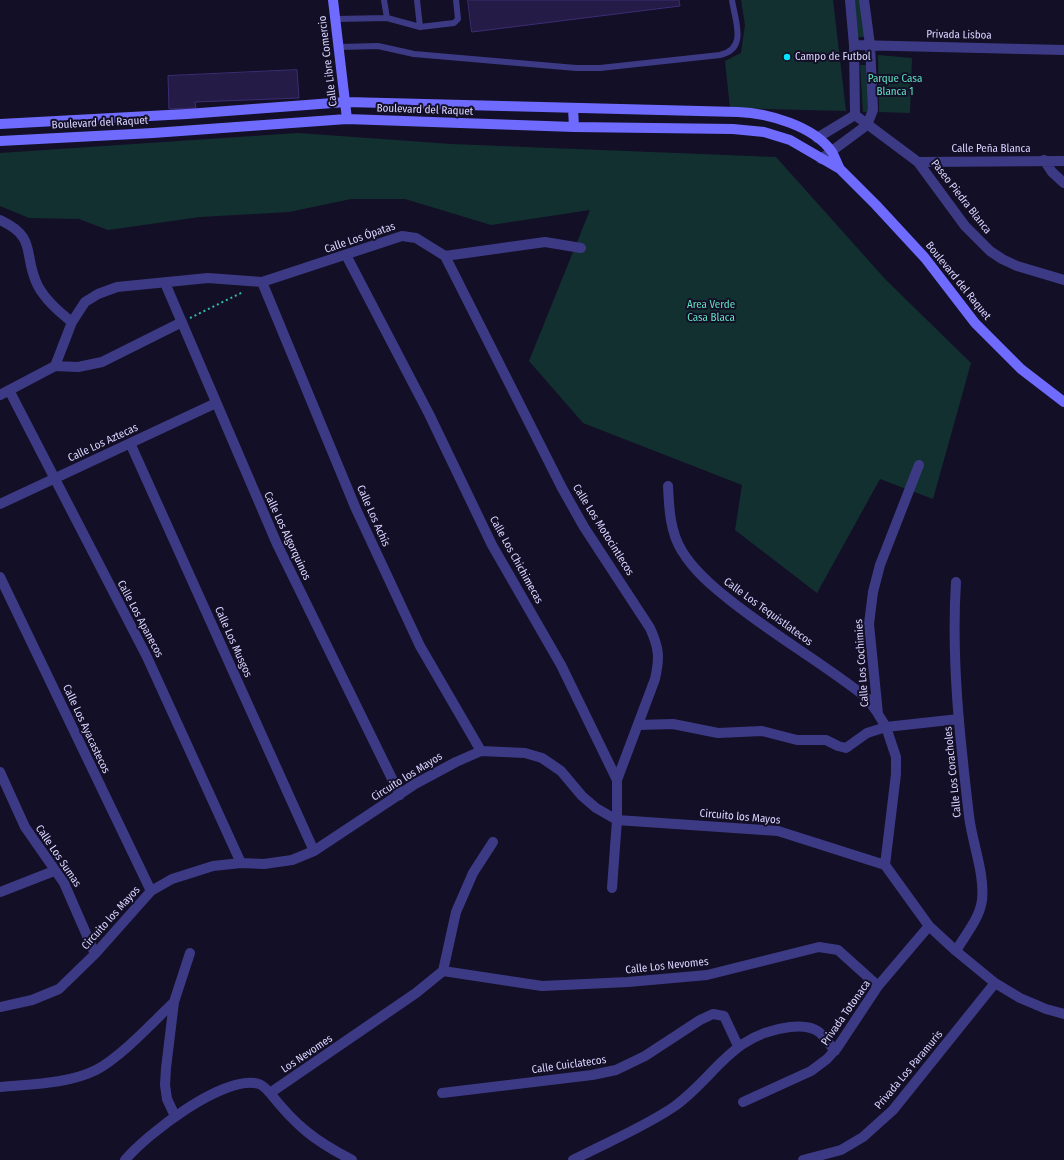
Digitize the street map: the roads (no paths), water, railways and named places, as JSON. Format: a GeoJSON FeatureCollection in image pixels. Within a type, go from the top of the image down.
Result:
{"type":"FeatureCollection","features":[{"type":"Feature","properties":{"kind":"street","name":"Calle Libre Comercio"},"geometry":{"type":"LineString","coordinates":[[334,0],[347,119]]}},
{"type":"Feature","properties":{"kind":"street"},"geometry":{"type":"LineString","coordinates":[[817,138],[855,115],[854,45],[850,0]]}},
{"type":"Feature","properties":{"kind":"street"},"geometry":{"type":"LineString","coordinates":[[821,159],[867,125],[873,110],[870,45],[864,0]]}},
{"type":"Feature","properties":{"kind":"street","name":"Privada Lisboa"},"geometry":{"type":"LineString","coordinates":[[854,45],[1064,50]]}},
{"type":"Feature","properties":{"kind":"street","name":"Boulevard del Raquet"},"geometry":{"type":"LineString","coordinates":[[0,124],[187,114],[346,102],[738,112],[768,115],[786,122],[817,138],[831,152],[840,169],[925,258],[975,323],[1021,369],[1064,402]]}},
{"type":"Feature","properties":{"kind":"street"},"geometry":{"type":"LineString","coordinates":[[573,108],[574,127]]}},
{"type":"Feature","properties":{"kind":"street"},"geometry":{"type":"LineString","coordinates":[[764,132],[768,115]]}},
{"type":"Feature","properties":{"kind":"street","name":"Paseo Piedra Blanca"},"geometry":{"type":"LineString","coordinates":[[855,115],[918,162],[965,226],[990,251],[1002,260],[1017,266],[1064,280]]}},
{"type":"Feature","properties":{"kind":"street","name":"Boulevard del Raquet"},"geometry":{"type":"LineString","coordinates":[[0,141],[153,133],[347,119],[574,127],[733,129],[764,132],[790,140],[840,169]]}},
{"type":"Feature","properties":{"kind":"street"},"geometry":{"type":"LineString","coordinates":[[1044,160],[1052,172],[1064,183]]}},
{"type":"Feature","properties":{"kind":"street","name":"Calle Peña Blanca"},"geometry":{"type":"LineString","coordinates":[[918,162],[1064,161]]}},
{"type":"Feature","properties":{"kind":"street"},"geometry":{"type":"LineString","coordinates":[[0,220],[14,226],[24,237],[33,273],[38,286],[47,300],[72,322]]}},
{"type":"Feature","properties":{"kind":"street","name":"Calle Los Ópatas"},"geometry":{"type":"LineString","coordinates":[[56,366],[72,322],[85,302],[98,294],[118,287],[208,278],[262,282],[402,236],[416,238],[445,256]]}},
{"type":"Feature","properties":{"kind":"street"},"geometry":{"type":"LineString","coordinates":[[445,256],[545,242],[581,248]]}},
{"type":"Feature","properties":{"kind":"street","name":"Calle Los Chichimecas"},"geometry":{"type":"LineString","coordinates":[[346,255],[429,414],[492,545],[561,665],[617,780],[617,820],[612,888]]}},
{"type":"Feature","properties":{"kind":"street","name":"Calle Los Motocintlecos"},"geometry":{"type":"LineString","coordinates":[[445,256],[562,488],[584,527],[650,628],[658,645],[659,661],[655,679],[617,780]]}},
{"type":"Feature","properties":{"kind":"street","name":"Calle Los Algorquinos"},"geometry":{"type":"LineString","coordinates":[[165,282],[277,544],[400,795]]}},
{"type":"Feature","properties":{"kind":"street","name":"Calle Los Achís"},"geometry":{"type":"LineString","coordinates":[[262,282],[356,509],[420,646],[481,751]]}},
{"type":"Feature","properties":{"kind":"street"},"geometry":{"type":"LineString","coordinates":[[4,393],[56,366],[78,367],[102,362],[182,322]]}},
{"type":"Feature","properties":{"kind":"street","name":"Calle Los Apanecos"},"geometry":{"type":"LineString","coordinates":[[4,393],[54,479],[147,657],[241,863]]}},
{"type":"Feature","properties":{"kind":"street","name":"Calle Los Aztecas"},"geometry":{"type":"LineString","coordinates":[[0,504],[216,404]]}},
{"type":"Feature","properties":{"kind":"street","name":"Calle Los Musgos"},"geometry":{"type":"LineString","coordinates":[[130,443],[314,851]]}},
{"type":"Feature","properties":{"kind":"street","name":"Calle Los Cochimies"},"geometry":{"type":"LineString","coordinates":[[885,864],[896,774],[896,757],[886,727],[878,714],[869,624],[873,592],[880,564],[919,465]]}},
{"type":"Feature","properties":{"kind":"street","name":"Calle Los Tequistlatecos"},"geometry":{"type":"LineString","coordinates":[[668,486],[670,514],[676,538],[681,550],[689,562],[713,586],[746,613],[868,698],[878,714]]}},
{"type":"Feature","properties":{"kind":"street","name":"Calle Los Ayacastecos"},"geometry":{"type":"LineString","coordinates":[[0,577],[151,891]]}},
{"type":"Feature","properties":{"kind":"street","name":"Calle Los Coracholes"},"geometry":{"type":"LineString","coordinates":[[956,582],[953,633],[959,719],[970,827],[983,889],[979,912],[956,951]]}},
{"type":"Feature","properties":{"kind":"street"},"geometry":{"type":"LineString","coordinates":[[638,725],[673,724],[718,733],[762,731],[797,740],[826,740],[846,748],[867,733],[886,727],[959,719]]}},
{"type":"Feature","properties":{"kind":"street","name":"Circuito los Mayos"},"geometry":{"type":"LineString","coordinates":[[0,1007],[32,1000],[53,992],[70,979],[95,954],[151,891],[172,879],[193,871],[214,866],[241,863],[264,864],[292,860],[314,851],[435,772],[481,751],[524,753],[542,758],[561,771],[582,796],[596,808],[617,820],[778,831],[885,864]]}},
{"type":"Feature","properties":{"kind":"street","name":"Calle Los Sumas"},"geometry":{"type":"LineString","coordinates":[[0,772],[25,827],[54,871],[64,883],[72,898],[95,954]]}},
{"type":"Feature","properties":{"kind":"street"},"geometry":{"type":"LineString","coordinates":[[443,971],[456,912],[473,873],[493,842]]}},
{"type":"Feature","properties":{"kind":"street"},"geometry":{"type":"LineString","coordinates":[[885,864],[929,926],[956,951],[995,983],[1040,1006],[1064,1014]]}},
{"type":"Feature","properties":{"kind":"street"},"geometry":{"type":"LineString","coordinates":[[0,892],[54,871]]}},
{"type":"Feature","properties":{"kind":"street","name":"Privada Totonaca"},"geometry":{"type":"LineString","coordinates":[[743,1102],[811,1071],[827,1059],[835,1051],[878,986],[929,926]]}},
{"type":"Feature","properties":{"kind":"street","name":"Calle Los Nevomes"},"geometry":{"type":"LineString","coordinates":[[443,971],[542,986],[628,982],[707,975],[819,947],[838,950],[878,986]]}},
{"type":"Feature","properties":{"kind":"street"},"geometry":{"type":"LineString","coordinates":[[175,1116],[167,1099],[165,1085],[174,1002],[190,953]]}},
{"type":"Feature","properties":{"kind":"street","name":"Los Nevomes"},"geometry":{"type":"LineString","coordinates":[[270,1093],[416,993],[443,971]]}},
{"type":"Feature","properties":{"kind":"street","name":"Privada Los Paramuris"},"geometry":{"type":"LineString","coordinates":[[803,1160],[841,1150],[863,1137],[893,1110],[995,983]]}},
{"type":"Feature","properties":{"kind":"street"},"geometry":{"type":"LineString","coordinates":[[0,1087],[55,1081],[95,1070],[112,1060],[174,1002]]}},
{"type":"Feature","properties":{"kind":"street","name":"Calle Cuiclatecos"},"geometry":{"type":"LineString","coordinates":[[442,1093],[592,1075],[616,1070],[645,1056],[700,1020],[713,1014],[724,1016],[738,1046]]}},
{"type":"Feature","properties":{"kind":"street"},"geometry":{"type":"LineString","coordinates":[[573,1160],[610,1141],[639,1129],[695,1090],[717,1065],[738,1046],[769,1032],[798,1026],[808,1028],[818,1032],[835,1051]]}},
{"type":"Feature","properties":{"kind":"street"},"geometry":{"type":"LineString","coordinates":[[125,1160],[133,1150],[175,1116],[222,1090],[242,1083],[261,1084],[290,1118],[303,1129],[328,1148],[352,1160]]}},
{"type":"Feature","properties":{"kind":"lane"},"geometry":{"type":"LineString","coordinates":[[384,0],[387,18]]}},
{"type":"Feature","properties":{"kind":"lane"},"geometry":{"type":"LineString","coordinates":[[417,0],[420,27]]}},
{"type":"Feature","properties":{"kind":"lane"},"geometry":{"type":"LineString","coordinates":[[336,19],[387,18],[420,27],[454,23],[457,22],[456,0]]}},
{"type":"Feature","properties":{"kind":"lane"},"geometry":{"type":"LineString","coordinates":[[339,47],[378,46],[414,54],[576,68],[600,68],[720,55],[729,53],[735,48],[737,43],[738,37],[732,0]]}},
{"type":"Feature","properties":{"kind":"place","name":"Campo de Futbol"},"geometry":{"type":"Point","coordinates":[787,57]}},
{"type":"Feature","properties":{"kind":"park label","name":"Parque Casa Blanca 1"},"geometry":{"type":"Point","coordinates":[895,85]}},
{"type":"Feature","properties":{"kind":"park label","name":"Area Verde Casa Blaca"},"geometry":{"type":"Point","coordinates":[711,311]}}]}
